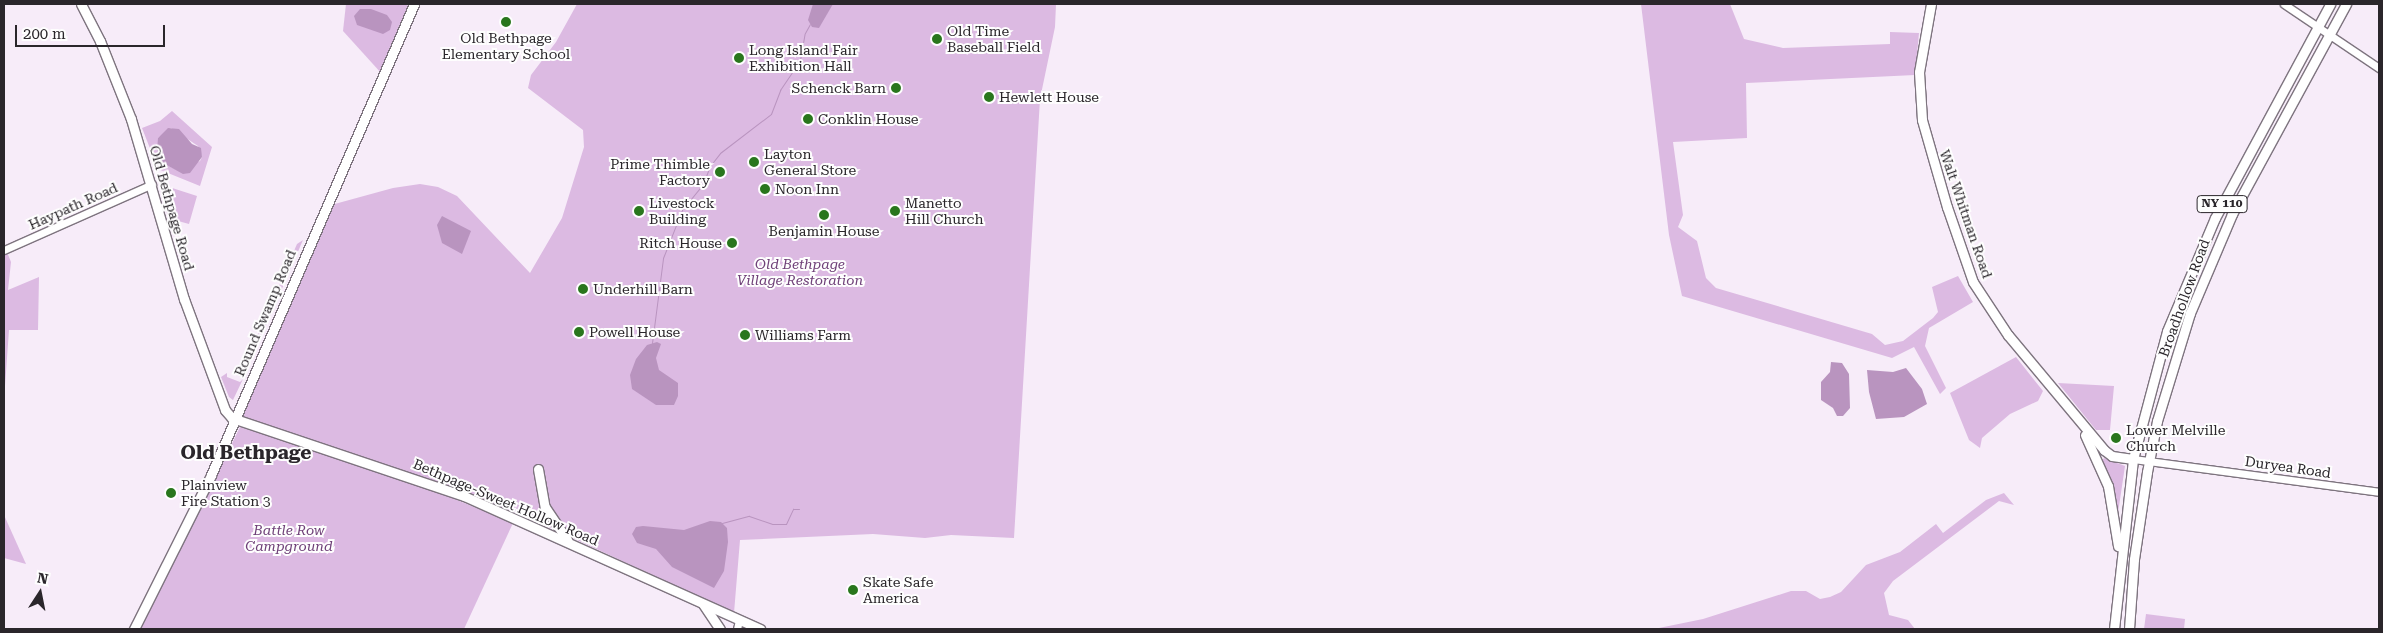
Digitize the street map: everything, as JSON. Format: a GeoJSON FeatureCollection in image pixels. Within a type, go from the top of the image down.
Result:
{"type":"FeatureCollection","features":[{"type":"Feature","properties":{"kind":"main road","name":"Old Bethpage Road"},"geometry":{"type":"LineString","coordinates":[[81,4],[100,41],[131,119],[152,184],[184,299],[225,410],[235,419]]}},
{"type":"Feature","properties":{"kind":"main road","name":"Round Swamp Road"},"geometry":{"type":"LineString","coordinates":[[134,629],[235,419],[414,4]]}},
{"type":"Feature","properties":{"kind":"main road","name":"Walt Whitman Road"},"geometry":{"type":"LineString","coordinates":[[1930,4],[1919,72],[1922,120],[1965,263],[1992,314],[2079,421],[2108,454],[2133,459]]}},
{"type":"Feature","properties":{"kind":"main road","name":"Broadhollow Road"},"geometry":{"type":"LineString","coordinates":[[2114,629],[2133,459],[2159,354],[2192,268],[2215,218],[2330,4]]}},
{"type":"Feature","properties":{"kind":"main road","name":"Broadhollow Road"},"geometry":{"type":"LineString","coordinates":[[2129,629],[2134,559],[2149,460],[2176,354],[2206,269],[2244,192],[2346,4]]}},
{"type":"Feature","properties":{"kind":"main road","name":"Bethpage-Sweet Hollow Road"},"geometry":{"type":"LineString","coordinates":[[235,419],[410,475],[569,542],[701,602],[738,625],[760,629]]}},
{"type":"Feature","properties":{"kind":"main road"},"geometry":{"type":"LineString","coordinates":[[2079,421],[2108,486],[2116,523],[2119,576]]}},
{"type":"Feature","properties":{"kind":"main road"},"geometry":{"type":"LineString","coordinates":[[538,469],[545,508],[569,542]]}},
{"type":"Feature","properties":{"kind":"main road"},"geometry":{"type":"LineString","coordinates":[[701,602],[720,629]]}},
{"type":"Feature","properties":{"kind":"street"},"geometry":{"type":"LineString","coordinates":[[2284,4],[2330,33],[2379,68]]}},
{"type":"Feature","properties":{"kind":"street","name":"Haypath Road"},"geometry":{"type":"LineString","coordinates":[[4,250],[152,184]]}},
{"type":"Feature","properties":{"kind":"street","name":"Duryea Road"},"geometry":{"type":"LineString","coordinates":[[2133,459],[2379,492]]}},
{"type":"Feature","properties":{"kind":"green space"},"geometry":{"type":"Polygon","coordinates":[[[346,4],[408,4],[406,16],[382,74],[343,31],[346,4]]]}},
{"type":"Feature","properties":{"kind":"green space","name":"Old Bethpage Village Restoration"},"geometry":{"type":"Polygon","coordinates":[[[577,4],[1056,4],[1055,27],[1040,99],[1014,538],[951,535],[925,538],[873,534],[740,540],[734,613],[534,520],[240,417],[331,205],[393,188],[420,184],[438,187],[457,196],[530,273],[562,218],[584,147],[583,130],[528,88],[531,75],[556,42],[577,4]]]}},
{"type":"Feature","properties":{"kind":"green space"},"geometry":{"type":"Polygon","coordinates":[[[1641,4],[1730,4],[1744,39],[1783,48],[1890,44],[1890,32],[1919,33],[1915,75],[1746,83],[1747,138],[1673,142],[1683,215],[1678,227],[1697,241],[1706,278],[1716,288],[1872,334],[1885,345],[1903,341],[1933,318],[1938,312],[1932,287],[1958,276],[1973,302],[1929,328],[1925,346],[1946,388],[1940,394],[1914,347],[1892,358],[1682,296],[1669,235],[1641,4]]]}},
{"type":"Feature","properties":{"kind":"green space"},"geometry":{"type":"Polygon","coordinates":[[[172,111],[212,147],[200,186],[158,169],[142,128],[160,121],[172,111]],[[171,128],[158,138],[158,150],[163,163],[177,170],[200,161],[202,157],[198,146],[171,128]]]}},
{"type":"Feature","properties":{"kind":"green space"},"geometry":{"type":"Polygon","coordinates":[[[166,186],[197,196],[189,224],[171,219],[170,224],[161,192],[166,186]]]}},
{"type":"Feature","properties":{"kind":"green space"},"geometry":{"type":"Polygon","coordinates":[[[303,240],[254,351],[257,336],[297,244],[303,240]]]}},
{"type":"Feature","properties":{"kind":"green space"},"geometry":{"type":"Polygon","coordinates":[[[7,252],[11,262],[8,290],[39,277],[38,330],[9,330],[4,400],[4,253],[7,252]]]}},
{"type":"Feature","properties":{"kind":"green space"},"geometry":{"type":"Polygon","coordinates":[[[2016,357],[2043,391],[2038,401],[2010,414],[1982,438],[1980,448],[1969,440],[1950,393],[2016,357]]]}},
{"type":"Feature","properties":{"kind":"green space"},"geometry":{"type":"Polygon","coordinates":[[[227,373],[227,377],[240,382],[243,379],[233,400],[229,397],[221,377],[227,373]]]}},
{"type":"Feature","properties":{"kind":"green space"},"geometry":{"type":"Polygon","coordinates":[[[2058,383],[2114,386],[2110,430],[2096,430],[2058,383]]]}},
{"type":"Feature","properties":{"kind":"green space","name":"Battle Row Campground"},"geometry":{"type":"Polygon","coordinates":[[[240,427],[406,479],[513,523],[464,629],[141,629],[240,427]]]}},
{"type":"Feature","properties":{"kind":"green space"},"geometry":{"type":"Polygon","coordinates":[[[2104,458],[2125,466],[2118,513],[2102,461],[2104,458]]]}},
{"type":"Feature","properties":{"kind":"green space"},"geometry":{"type":"Polygon","coordinates":[[[2004,493],[2014,505],[1999,501],[1893,581],[1884,593],[1889,615],[1908,620],[1915,629],[1654,629],[1703,619],[1791,591],[1806,591],[1820,599],[1830,597],[1841,592],[1866,565],[1900,552],[1936,524],[1943,533],[1986,500],[2004,493]]]}},
{"type":"Feature","properties":{"kind":"green space"},"geometry":{"type":"Polygon","coordinates":[[[4,515],[26,564],[4,558],[4,515]]]}},
{"type":"Feature","properties":{"kind":"green space"},"geometry":{"type":"Polygon","coordinates":[[[2146,614],[2185,619],[2184,629],[2144,629],[2146,614]]]}},
{"type":"Feature","properties":{"kind":"shaded area"},"geometry":{"type":"Polygon","coordinates":[[[813,4],[833,4],[819,28],[812,27],[808,20],[813,4]]]}},
{"type":"Feature","properties":{"kind":"shaded area"},"geometry":{"type":"Polygon","coordinates":[[[360,9],[371,9],[387,15],[392,22],[390,30],[383,34],[357,25],[354,16],[360,9]]]}},
{"type":"Feature","properties":{"kind":"shaded area"},"geometry":{"type":"Polygon","coordinates":[[[168,128],[179,129],[192,144],[201,148],[202,157],[190,173],[183,174],[163,163],[157,150],[158,138],[168,128]]]}},
{"type":"Feature","properties":{"kind":"shaded area"},"geometry":{"type":"Polygon","coordinates":[[[442,216],[471,231],[462,254],[442,243],[437,225],[442,216]]]}},
{"type":"Feature","properties":{"kind":"shaded area"},"geometry":{"type":"Polygon","coordinates":[[[657,342],[661,344],[656,358],[659,370],[678,383],[678,396],[674,405],[656,405],[632,389],[630,375],[636,359],[647,345],[657,342]]]}},
{"type":"Feature","properties":{"kind":"shaded area"},"geometry":{"type":"Polygon","coordinates":[[[1831,362],[1842,363],[1849,374],[1850,408],[1843,416],[1837,416],[1833,408],[1821,400],[1821,382],[1830,372],[1831,362]]]}},
{"type":"Feature","properties":{"kind":"shaded area"},"geometry":{"type":"Polygon","coordinates":[[[1906,368],[1922,389],[1927,404],[1904,417],[1876,419],[1869,392],[1867,370],[1893,372],[1906,368]]]}},
{"type":"Feature","properties":{"kind":"shaded area"},"geometry":{"type":"Polygon","coordinates":[[[710,521],[721,522],[727,528],[728,542],[724,571],[714,588],[672,567],[656,549],[637,543],[632,534],[636,527],[684,530],[710,521]]]}},
{"type":"Feature","properties":{"kind":"waterway"},"geometry":{"type":"LineString","coordinates":[[652,343],[663,258],[682,210],[703,184],[710,166],[720,153],[771,114],[780,90],[800,60],[805,33],[810,24]]}},
{"type":"Feature","properties":{"kind":"waterway"},"geometry":{"type":"LineString","coordinates":[[722,523],[749,516],[772,524],[786,524],[793,509],[799,509]]}},
{"type":"Feature","properties":{"kind":"place","name":"Old Bethpage Elementary School"},"geometry":{"type":"Point","coordinates":[506,22]}},
{"type":"Feature","properties":{"kind":"place","name":"Old Time Baseball Field"},"geometry":{"type":"Point","coordinates":[937,39]}},
{"type":"Feature","properties":{"kind":"place","name":"Long Island Fair Exhibition Hall"},"geometry":{"type":"Point","coordinates":[739,58]}},
{"type":"Feature","properties":{"kind":"place","name":"Schenck Barn"},"geometry":{"type":"Point","coordinates":[896,88]}},
{"type":"Feature","properties":{"kind":"place","name":"Hewlett House"},"geometry":{"type":"Point","coordinates":[989,97]}},
{"type":"Feature","properties":{"kind":"place","name":"Conklin House"},"geometry":{"type":"Point","coordinates":[808,119]}},
{"type":"Feature","properties":{"kind":"place","name":"Layton General Store"},"geometry":{"type":"Point","coordinates":[754,162]}},
{"type":"Feature","properties":{"kind":"place","name":"Prime Thimble Factory"},"geometry":{"type":"Point","coordinates":[720,172]}},
{"type":"Feature","properties":{"kind":"place","name":"Noon Inn"},"geometry":{"type":"Point","coordinates":[765,189]}},
{"type":"Feature","properties":{"kind":"place","name":"Livestock Building"},"geometry":{"type":"Point","coordinates":[639,211]}},
{"type":"Feature","properties":{"kind":"place","name":"Manetto Hill Church"},"geometry":{"type":"Point","coordinates":[895,211]}},
{"type":"Feature","properties":{"kind":"place","name":"Benjamin House"},"geometry":{"type":"Point","coordinates":[824,215]}},
{"type":"Feature","properties":{"kind":"place","name":"Ritch House"},"geometry":{"type":"Point","coordinates":[732,243]}},
{"type":"Feature","properties":{"kind":"place","name":"Underhill Barn"},"geometry":{"type":"Point","coordinates":[583,289]}},
{"type":"Feature","properties":{"kind":"place","name":"Powell House"},"geometry":{"type":"Point","coordinates":[579,332]}},
{"type":"Feature","properties":{"kind":"place","name":"Williams Farm"},"geometry":{"type":"Point","coordinates":[745,335]}},
{"type":"Feature","properties":{"kind":"place","name":"Lower Melville Church"},"geometry":{"type":"Point","coordinates":[2116,438]}},
{"type":"Feature","properties":{"kind":"place","name":"Plainview Fire Station 3"},"geometry":{"type":"Point","coordinates":[171,493]}},
{"type":"Feature","properties":{"kind":"place","name":"Skate Safe America"},"geometry":{"type":"Point","coordinates":[853,590]}},
{"type":"Feature","properties":{"kind":"district","name":"Old Bethpage"},"geometry":{"type":"Point","coordinates":[246,453]}}]}
